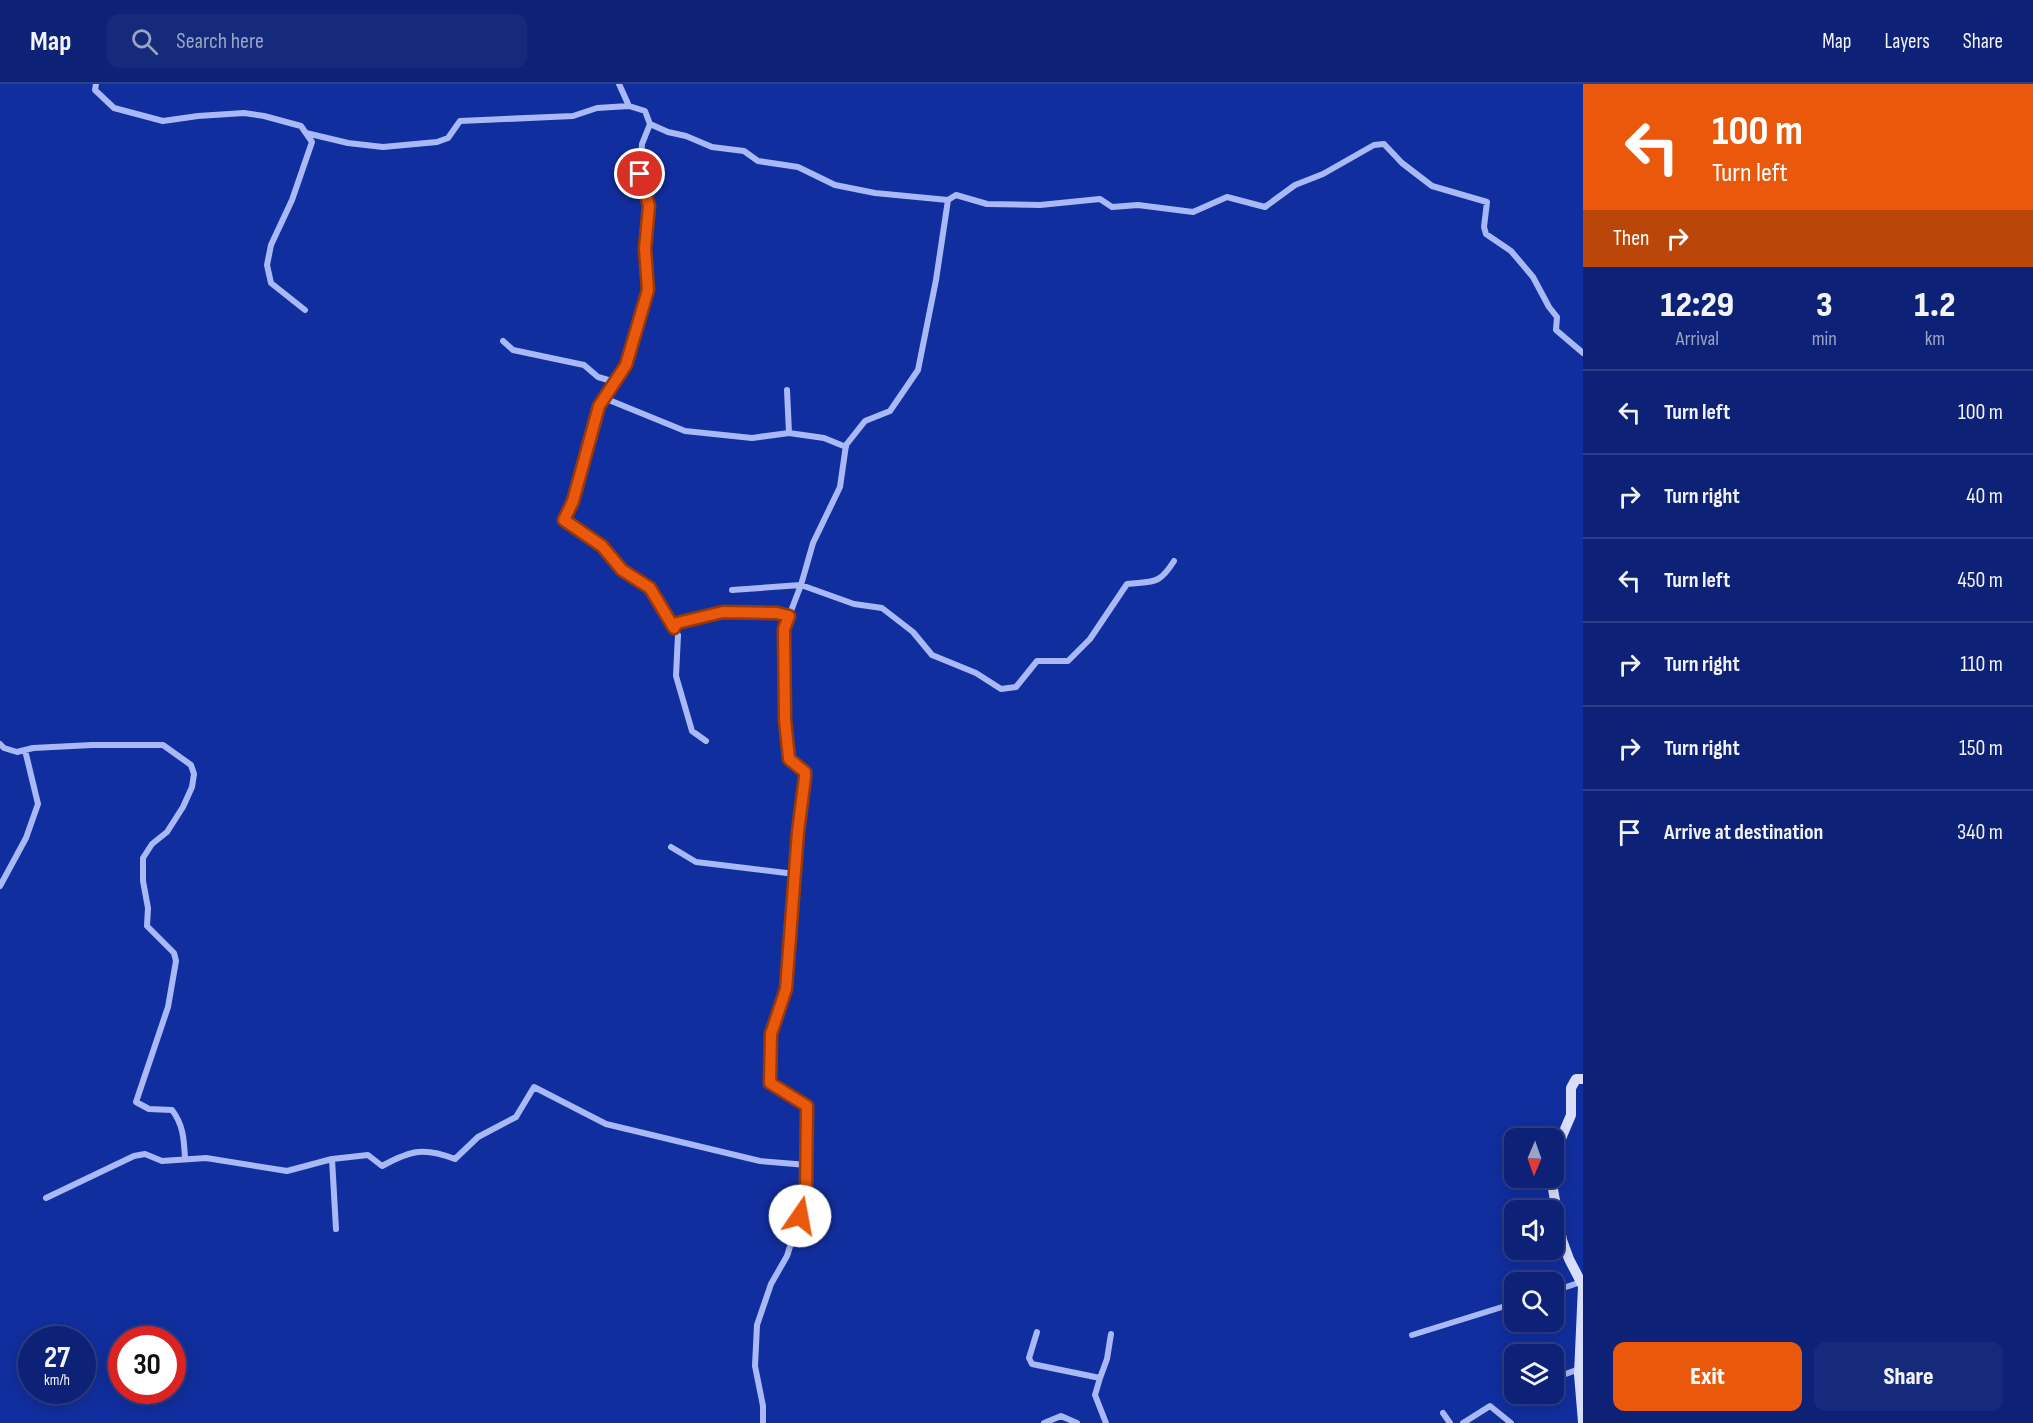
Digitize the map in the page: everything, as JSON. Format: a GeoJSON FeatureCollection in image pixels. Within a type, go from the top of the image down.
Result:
{"type":"FeatureCollection","features":[{"type":"Feature","properties":{"kind":"street"},"geometry":{"type":"LineString","coordinates":[[96,84],[95,90],[114,108],[163,121],[244,113],[301,126],[312,142],[292,200],[271,245],[267,265],[271,283],[305,310]]}},
{"type":"Feature","properties":{"kind":"street"},"geometry":{"type":"LineString","coordinates":[[619,84],[629,106]]}},
{"type":"Feature","properties":{"kind":"street"},"geometry":{"type":"LineString","coordinates":[[306,133],[348,143],[383,147],[437,142],[448,138],[460,121],[573,116],[597,108],[629,106],[645,111],[650,124],[642,144],[640,174],[649,206],[645,249],[648,290],[626,365],[599,406],[573,501],[564,520],[602,546],[622,570],[650,588],[678,635],[676,676],[692,731],[706,741]]}},
{"type":"Feature","properties":{"kind":"street"},"geometry":{"type":"LineString","coordinates":[[650,124],[712,147],[744,151],[758,160],[798,167],[835,185],[875,193],[948,200],[956,195],[987,204],[1040,205],[1100,199],[1112,207],[1138,205],[1193,212],[1227,197],[1265,207],[1295,185],[1323,174],[1374,145],[1384,144],[1402,163],[1432,186],[1487,202],[1484,227],[1486,234],[1512,251],[1533,277],[1557,317],[1556,330],[1583,353]]}},
{"type":"Feature","properties":{"kind":"street"},"geometry":{"type":"LineString","coordinates":[[763,1423],[763,1406],[754,1366],[758,1325],[771,1284],[787,1256],[806,1196],[807,1165],[807,1106],[770,1083],[771,1034],[786,989],[805,777],[805,772],[789,759],[785,720],[784,629],[801,585],[813,543],[840,487],[846,447],[865,421],[890,411],[918,370],[936,280],[948,200]]}},
{"type":"Feature","properties":{"kind":"street"},"geometry":{"type":"LineString","coordinates":[[503,341],[513,350],[584,365],[598,377],[615,382]]}},
{"type":"Feature","properties":{"kind":"street"},"geometry":{"type":"LineString","coordinates":[[787,390],[789,432]]}},
{"type":"Feature","properties":{"kind":"street"},"geometry":{"type":"LineString","coordinates":[[604,398],[686,431],[752,438],[789,432],[824,438],[846,447]]}},
{"type":"Feature","properties":{"kind":"street"},"geometry":{"type":"LineString","coordinates":[[732,590],[801,585],[854,604],[882,608],[913,632],[932,655],[976,673],[1001,689],[1016,687],[1037,661],[1068,661],[1090,639],[1127,584],[1159,580],[1165,576],[1174,561]]}},
{"type":"Feature","properties":{"kind":"street"},"geometry":{"type":"LineString","coordinates":[[674,628],[677,623],[723,612],[777,613],[789,616]]}},
{"type":"Feature","properties":{"kind":"street"},"geometry":{"type":"LineString","coordinates":[[0,744],[4,748],[17,752],[92,745],[163,745],[190,765],[194,774],[192,787],[183,807],[167,831],[152,844],[142,858],[148,908],[147,926],[174,953],[176,961],[168,1007],[136,1102],[149,1109],[172,1110],[180,1120],[185,1158]]}},
{"type":"Feature","properties":{"kind":"street"},"geometry":{"type":"LineString","coordinates":[[0,886],[26,838],[38,804],[25,750]]}},
{"type":"Feature","properties":{"kind":"street"},"geometry":{"type":"LineString","coordinates":[[671,847],[696,862],[795,874]]}},
{"type":"Feature","properties":{"kind":"street"},"geometry":{"type":"LineString","coordinates":[[1564,1131],[1571,1115],[1570,1088],[1576,1079],[1583,1079]]}},
{"type":"Feature","properties":{"kind":"street"},"geometry":{"type":"LineString","coordinates":[[46,1198],[134,1156],[145,1154],[162,1161],[206,1158],[287,1171],[332,1159],[368,1155],[382,1166],[420,1150],[437,1152],[455,1159],[478,1137],[516,1117],[534,1087],[606,1124],[760,1161],[807,1165]]}},
{"type":"Feature","properties":{"kind":"street"},"geometry":{"type":"LineString","coordinates":[[332,1159],[336,1229]]}},
{"type":"Feature","properties":{"kind":"street"},"geometry":{"type":"LineString","coordinates":[[1553,1188],[1562,1240],[1583,1286],[1579,1369],[1583,1422]]}},
{"type":"Feature","properties":{"kind":"street"},"geometry":{"type":"LineString","coordinates":[[1564,1288],[1581,1282]]}},
{"type":"Feature","properties":{"kind":"street"},"geometry":{"type":"LineString","coordinates":[[1412,1335],[1504,1306]]}},
{"type":"Feature","properties":{"kind":"street"},"geometry":{"type":"LineString","coordinates":[[1037,1332],[1029,1358],[1032,1364],[1100,1378]]}},
{"type":"Feature","properties":{"kind":"street"},"geometry":{"type":"LineString","coordinates":[[1106,1423],[1095,1395],[1107,1359],[1111,1334]]}},
{"type":"Feature","properties":{"kind":"street"},"geometry":{"type":"LineString","coordinates":[[1564,1375],[1579,1369]]}},
{"type":"Feature","properties":{"kind":"street"},"geometry":{"type":"LineString","coordinates":[[1463,1423],[1490,1406],[1511,1423]]}},
{"type":"Feature","properties":{"kind":"street"},"geometry":{"type":"LineString","coordinates":[[1443,1413],[1450,1423]]}},
{"type":"Feature","properties":{"kind":"street"},"geometry":{"type":"LineString","coordinates":[[1044,1423],[1061,1416],[1077,1423]]}},
{"type":"Feature","properties":{"kind":"route"},"geometry":{"type":"LineString","coordinates":[[640,174],[649,206],[645,249],[648,290],[626,365],[599,406],[573,501],[564,520],[602,546],[622,570],[650,588],[674,628],[677,623],[723,612],[777,613],[789,616],[784,629],[785,720],[789,759],[805,772],[805,777],[798,832],[786,989],[771,1034],[770,1083],[807,1106],[806,1196],[800,1216]]}}]}
